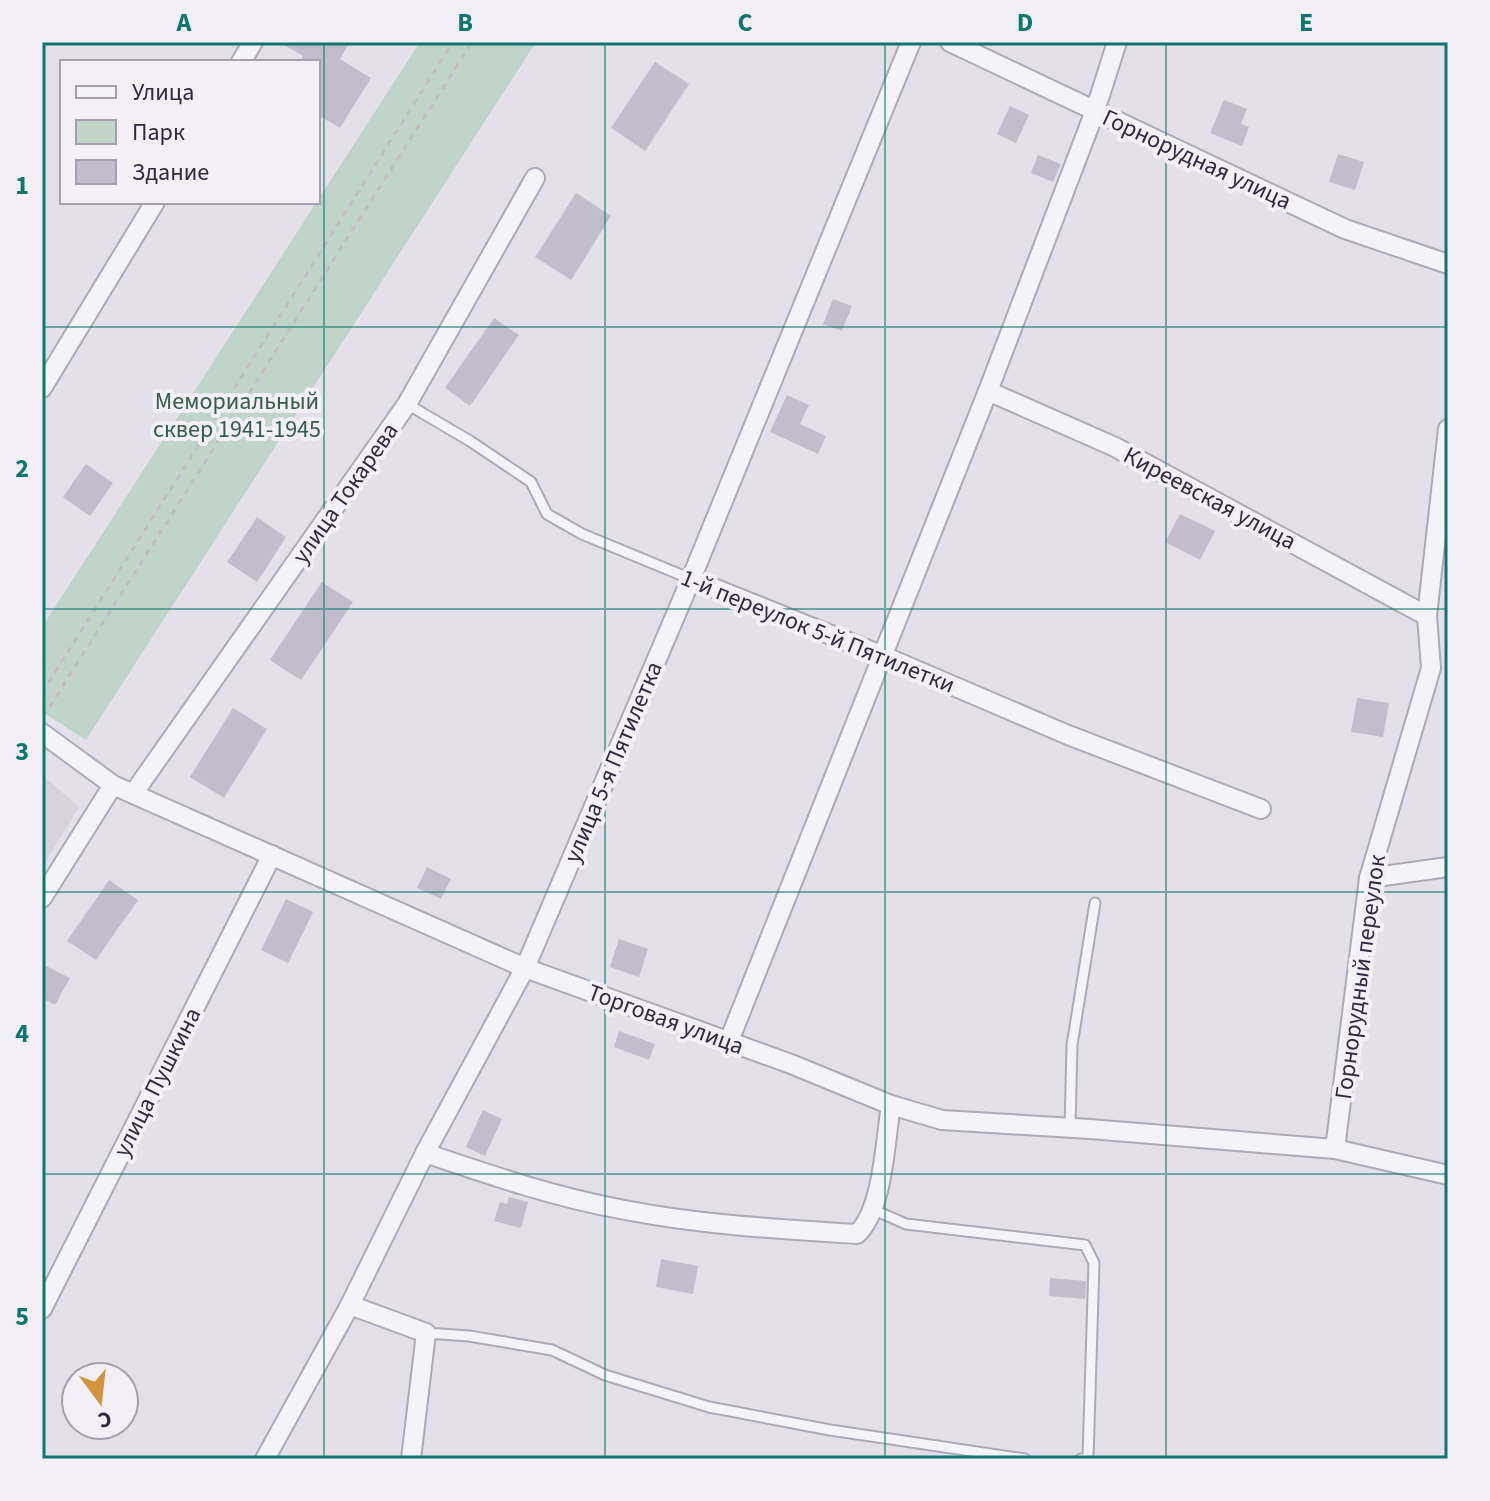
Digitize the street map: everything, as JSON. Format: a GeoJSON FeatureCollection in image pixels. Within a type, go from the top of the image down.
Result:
{"type":"FeatureCollection","features":[{"type":"Feature","properties":{"kind":"street"},"geometry":{"type":"LineString","coordinates":[[242,60],[253,42]]}},
{"type":"Feature","properties":{"kind":"street","name":"улица 5-я Пятилетка"},"geometry":{"type":"LineString","coordinates":[[265,1459],[350,1305],[425,1153],[525,968],[691,579],[911,42]]}},
{"type":"Feature","properties":{"kind":"street","name":"Горнорудная улица"},"geometry":{"type":"LineString","coordinates":[[950,42],[1345,229],[1448,264]]}},
{"type":"Feature","properties":{"kind":"street"},"geometry":{"type":"LineString","coordinates":[[729,1041],[988,391],[1095,111],[1117,42]]}},
{"type":"Feature","properties":{"kind":"street","name":"улица Токарева"},"geometry":{"type":"LineString","coordinates":[[133,794],[407,404],[535,178]]}},
{"type":"Feature","properties":{"kind":"street"},"geometry":{"type":"LineString","coordinates":[[42,388],[154,204]]}},
{"type":"Feature","properties":{"kind":"street","name":"Киреевская улица"},"geometry":{"type":"LineString","coordinates":[[988,391],[1115,447],[1427,616]]}},
{"type":"Feature","properties":{"kind":"street","name":"Горнорудный переулок"},"geometry":{"type":"LineString","coordinates":[[1335,1149],[1369,878],[1440,667],[1427,616],[1448,429]]}},
{"type":"Feature","properties":{"kind":"street","name":"1-й переулок 5-й Пятилетки"},"geometry":{"type":"LineString","coordinates":[[691,579],[881,655],[1068,735],[1261,809]]}},
{"type":"Feature","properties":{"kind":"street","name":"Торговая улица"},"geometry":{"type":"LineString","coordinates":[[42,733],[113,785],[525,968],[729,1041],[891,1105],[942,1120],[1335,1149],[1448,1175]]}},
{"type":"Feature","properties":{"kind":"street"},"geometry":{"type":"LineString","coordinates":[[42,898],[113,785]]}},
{"type":"Feature","properties":{"kind":"street","name":"улица Пушкина"},"geometry":{"type":"LineString","coordinates":[[42,1309],[272,855]]}},
{"type":"Feature","properties":{"kind":"street"},"geometry":{"type":"LineString","coordinates":[[1369,878],[1448,867]]}},
{"type":"Feature","properties":{"kind":"street"},"geometry":{"type":"LineString","coordinates":[[425,1153],[502,1179],[624,1210],[701,1221],[857,1234],[866,1226],[874,1210],[891,1105]]}},
{"type":"Feature","properties":{"kind":"street"},"geometry":{"type":"LineString","coordinates":[[350,1305],[426,1333],[411,1459]]}},
{"type":"Feature","properties":{"kind":"lane","name":"1-й переулок 5-й Пятилетки"},"geometry":{"type":"LineString","coordinates":[[407,404],[531,482],[547,514],[582,534],[691,579]]}},
{"type":"Feature","properties":{"kind":"lane"},"geometry":{"type":"LineString","coordinates":[[1070,1128],[1072,1045],[1095,903]]}},
{"type":"Feature","properties":{"kind":"lane"},"geometry":{"type":"LineString","coordinates":[[874,1210],[906,1224],[1085,1245],[1094,1263],[1088,1458],[1081,1459]]}},
{"type":"Feature","properties":{"kind":"lane"},"geometry":{"type":"LineString","coordinates":[[426,1333],[469,1336],[552,1350],[605,1375],[709,1407],[830,1430],[1025,1459]]}},
{"type":"Feature","properties":{"kind":"path"},"geometry":{"type":"LineString","coordinates":[[42,693],[453,42]]}},
{"type":"Feature","properties":{"kind":"path"},"geometry":{"type":"LineString","coordinates":[[42,719],[472,42]]}},
{"type":"Feature","properties":{"kind":"shaded area"},"geometry":{"type":"Polygon","coordinates":[[[42,775],[79,807],[42,867],[42,775]]]}},
{"type":"Feature","properties":{"kind":"green space","name":"Мемориальный сквер 1941-1945"},"geometry":{"type":"Polygon","coordinates":[[[420,42],[536,42],[86,740],[42,712],[42,627],[315,204],[320,204],[320,197],[420,42]]]}},
{"type":"Feature","properties":{"kind":"building"},"geometry":{"type":"Polygon","coordinates":[[[279,42],[350,42],[340,59],[371,78],[340,128],[320,116],[320,60],[301,60],[303,56],[279,42]]]}},
{"type":"Feature","properties":{"kind":"building"},"geometry":{"type":"Polygon","coordinates":[[[655,62],[689,84],[645,151],[611,128],[655,62]]]}},
{"type":"Feature","properties":{"kind":"building"},"geometry":{"type":"Polygon","coordinates":[[[1224,100],[1247,109],[1241,124],[1249,127],[1242,146],[1210,133],[1224,100]]]}},
{"type":"Feature","properties":{"kind":"building"},"geometry":{"type":"Polygon","coordinates":[[[1010,106],[1029,115],[1016,143],[997,134],[1010,106]]]}},
{"type":"Feature","properties":{"kind":"building"},"geometry":{"type":"Polygon","coordinates":[[[1338,154],[1364,162],[1355,190],[1329,182],[1338,154]]]}},
{"type":"Feature","properties":{"kind":"building"},"geometry":{"type":"Polygon","coordinates":[[[1038,155],[1061,164],[1053,182],[1031,173],[1038,155]]]}},
{"type":"Feature","properties":{"kind":"building"},"geometry":{"type":"Polygon","coordinates":[[[576,193],[611,216],[571,280],[535,257],[576,193]]]}},
{"type":"Feature","properties":{"kind":"building"},"geometry":{"type":"Polygon","coordinates":[[[833,299],[852,306],[842,331],[823,324],[833,299]]]}},
{"type":"Feature","properties":{"kind":"building"},"geometry":{"type":"Polygon","coordinates":[[[494,318],[519,335],[470,406],[445,388],[494,318]]]}},
{"type":"Feature","properties":{"kind":"building"},"geometry":{"type":"Polygon","coordinates":[[[787,395],[809,405],[800,424],[826,436],[818,454],[770,432],[787,395]]]}},
{"type":"Feature","properties":{"kind":"building"},"geometry":{"type":"Polygon","coordinates":[[[86,464],[113,483],[90,516],[63,497],[86,464]]]}},
{"type":"Feature","properties":{"kind":"building"},"geometry":{"type":"Polygon","coordinates":[[[1180,514],[1215,531],[1200,560],[1165,542],[1180,514]]]}},
{"type":"Feature","properties":{"kind":"building"},"geometry":{"type":"Polygon","coordinates":[[[257,517],[286,537],[257,582],[227,562],[257,517]]]}},
{"type":"Feature","properties":{"kind":"building"},"geometry":{"type":"Polygon","coordinates":[[[322,582],[353,602],[301,680],[270,660],[322,582]]]}},
{"type":"Feature","properties":{"kind":"building"},"geometry":{"type":"Polygon","coordinates":[[[1357,698],[1389,703],[1383,737],[1351,732],[1357,698]]]}},
{"type":"Feature","properties":{"kind":"building"},"geometry":{"type":"Polygon","coordinates":[[[233,708],[267,729],[224,798],[190,777],[233,708]]]}},
{"type":"Feature","properties":{"kind":"building"},"geometry":{"type":"Polygon","coordinates":[[[427,867],[451,879],[441,899],[417,888],[427,867]]]}},
{"type":"Feature","properties":{"kind":"building"},"geometry":{"type":"Polygon","coordinates":[[[109,880],[138,900],[96,960],[67,941],[109,880]]]}},
{"type":"Feature","properties":{"kind":"building"},"geometry":{"type":"Polygon","coordinates":[[[286,899],[313,912],[288,963],[261,950],[286,899]]]}},
{"type":"Feature","properties":{"kind":"building"},"geometry":{"type":"Polygon","coordinates":[[[619,939],[648,949],[639,977],[610,967],[619,939]]]}},
{"type":"Feature","properties":{"kind":"building"},"geometry":{"type":"Polygon","coordinates":[[[42,964],[70,978],[55,1005],[42,998],[42,964]]]}},
{"type":"Feature","properties":{"kind":"building"},"geometry":{"type":"Polygon","coordinates":[[[619,1031],[655,1044],[649,1060],[614,1047],[619,1031]]]}},
{"type":"Feature","properties":{"kind":"building"},"geometry":{"type":"Polygon","coordinates":[[[483,1110],[502,1119],[485,1156],[466,1147],[483,1110]]]}},
{"type":"Feature","properties":{"kind":"building"},"geometry":{"type":"Polygon","coordinates":[[[509,1197],[528,1202],[521,1228],[494,1221],[500,1202],[507,1204],[509,1197]]]}},
{"type":"Feature","properties":{"kind":"building"},"geometry":{"type":"Polygon","coordinates":[[[661,1259],[698,1266],[693,1294],[656,1287],[661,1259]]]}},
{"type":"Feature","properties":{"kind":"building"},"geometry":{"type":"Polygon","coordinates":[[[1050,1278],[1086,1281],[1085,1299],[1049,1296],[1050,1278]]]}}]}
